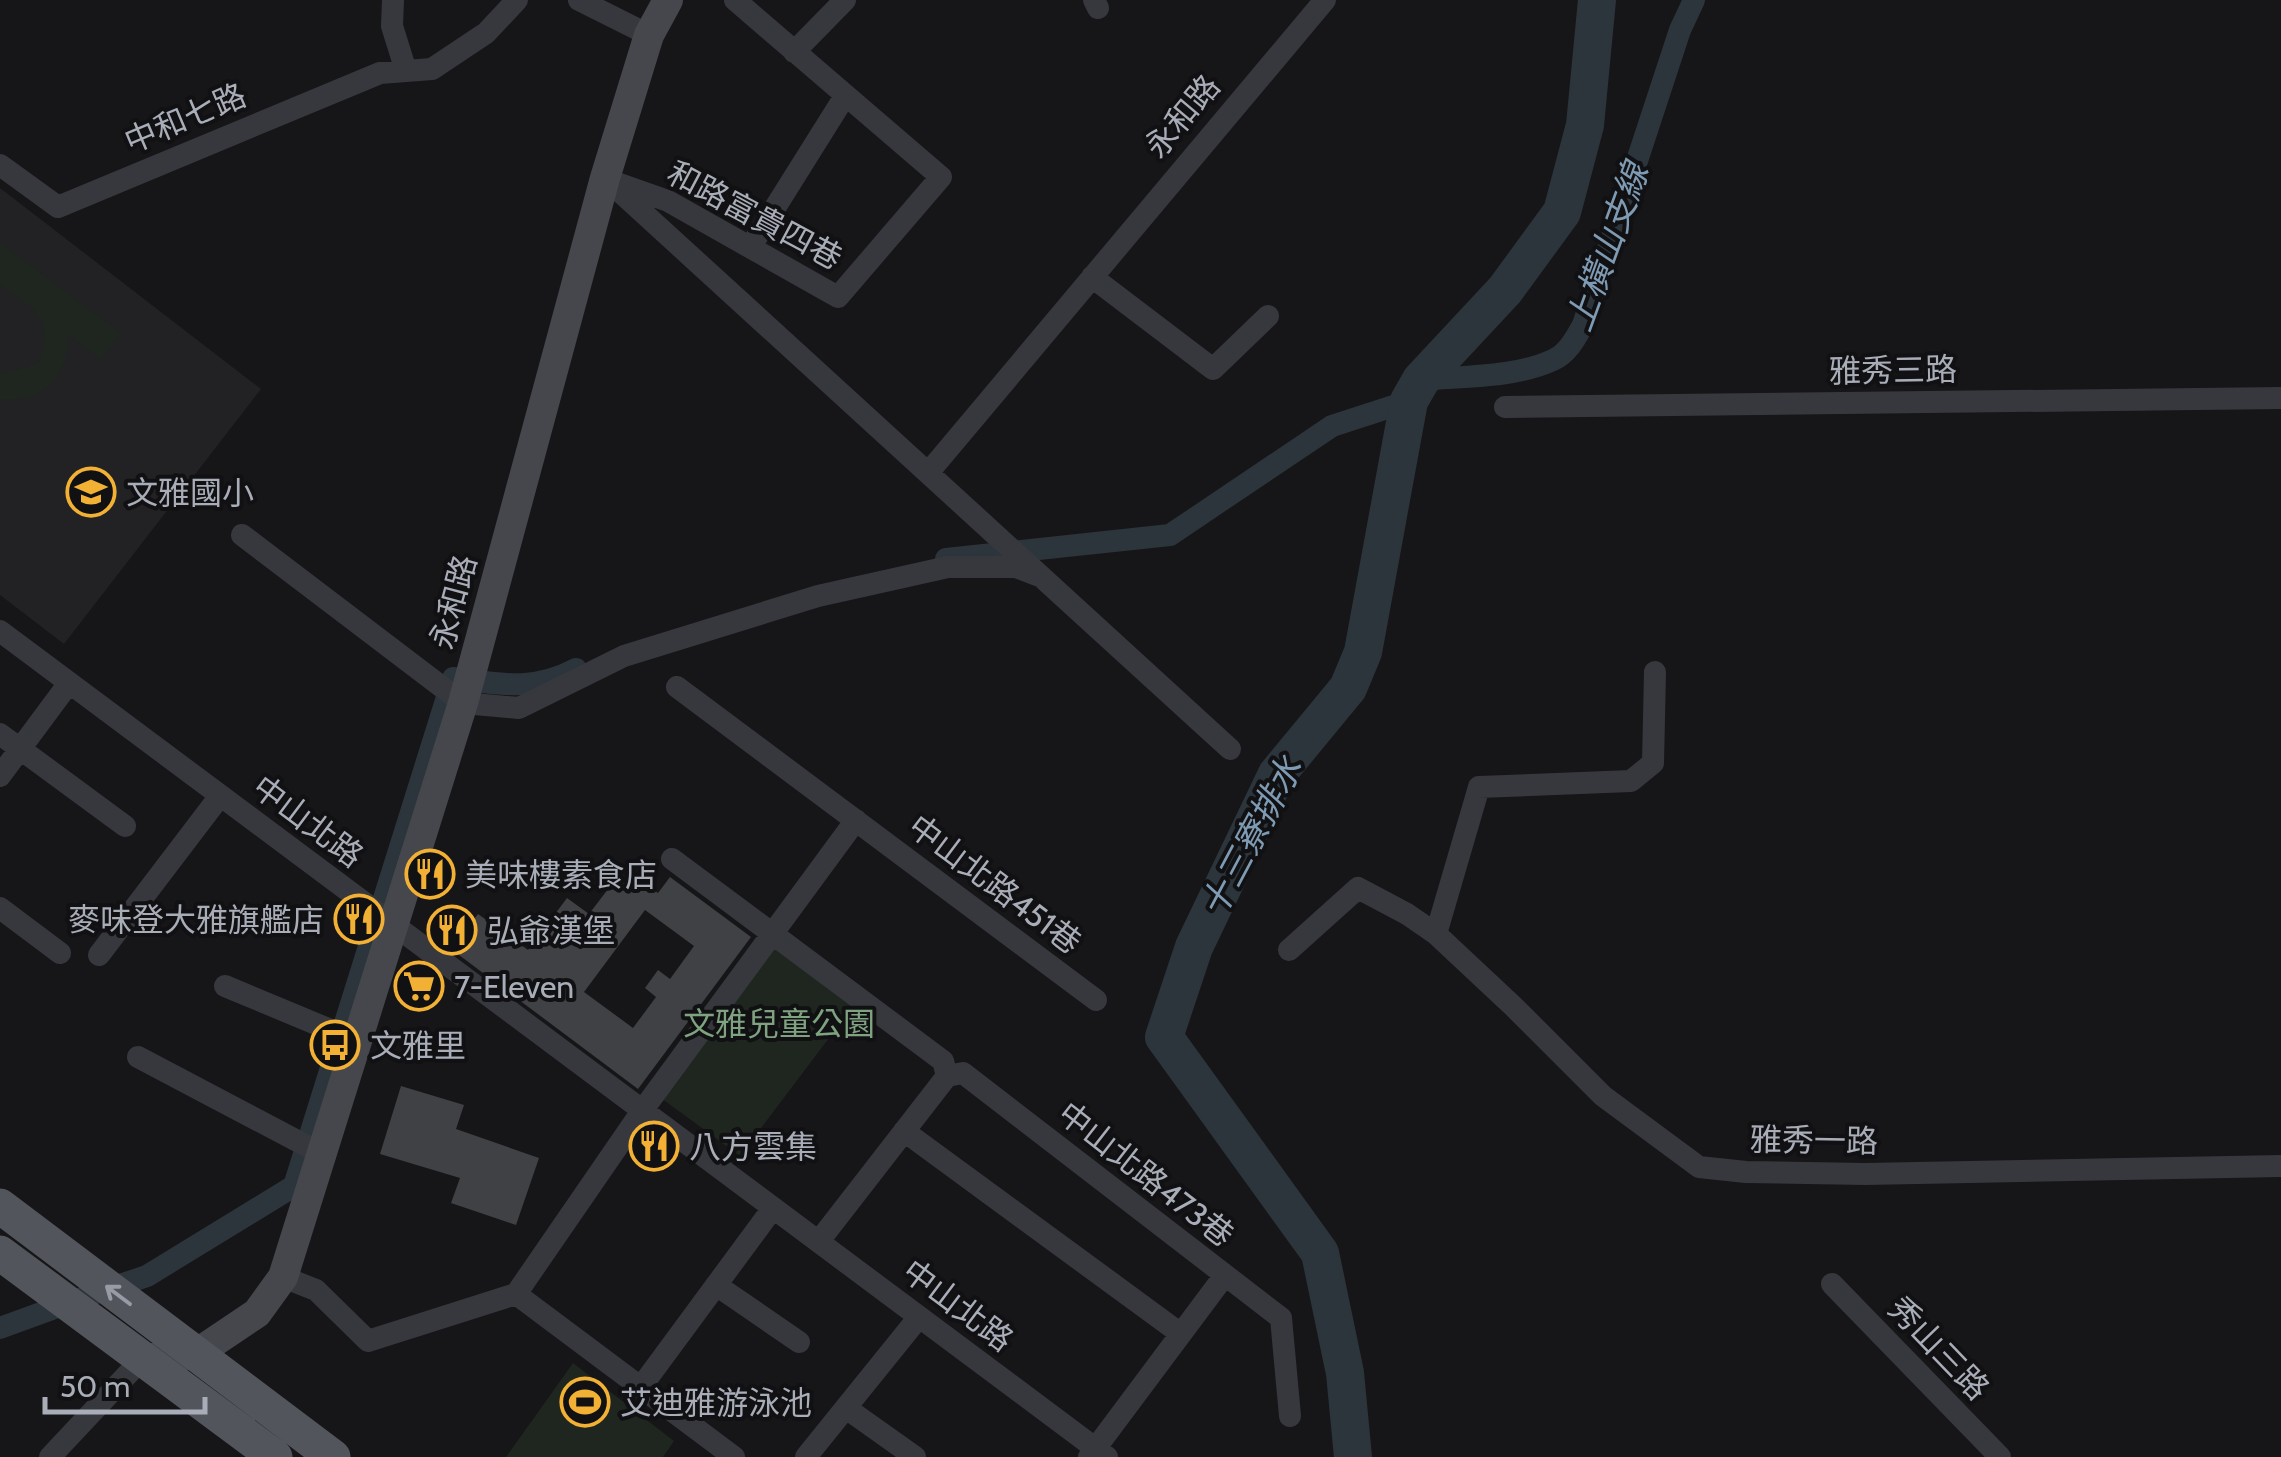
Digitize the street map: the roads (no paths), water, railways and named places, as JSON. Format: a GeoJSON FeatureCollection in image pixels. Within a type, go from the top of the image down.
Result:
{"type":"FeatureCollection","features":[{"type":"Feature","properties":{"kind":"main road","name":"永和路"},"geometry":{"type":"LineString","coordinates":[[142,1359],[196,1354],[257,1313],[283,1277],[356,1041],[385,920],[462,702],[604,178],[649,35],[668,0]]}},
{"type":"Feature","properties":{"kind":"main road"},"geometry":{"type":"LineString","coordinates":[[0,1206],[333,1457]]}},
{"type":"Feature","properties":{"kind":"main road"},"geometry":{"type":"LineString","coordinates":[[0,1252],[268,1455]]}},
{"type":"Feature","properties":{"kind":"street"},"geometry":{"type":"LineString","coordinates":[[393,0],[392,26],[406,71]]}},
{"type":"Feature","properties":{"kind":"street","name":"中和七路"},"geometry":{"type":"LineString","coordinates":[[0,165],[58,206],[362,80],[380,74],[432,69],[486,33],[517,0]]}},
{"type":"Feature","properties":{"kind":"street"},"geometry":{"type":"LineString","coordinates":[[578,0],[649,35]]}},
{"type":"Feature","properties":{"kind":"street"},"geometry":{"type":"LineString","coordinates":[[735,0],[845,96],[751,246]]}},
{"type":"Feature","properties":{"kind":"street"},"geometry":{"type":"LineString","coordinates":[[794,52],[845,0]]}},
{"type":"Feature","properties":{"kind":"street","name":"永和路"},"geometry":{"type":"LineString","coordinates":[[928,474],[1324,0]]}},
{"type":"Feature","properties":{"kind":"street","name":"和路富貴四巷"},"geometry":{"type":"LineString","coordinates":[[604,178],[668,200],[838,297],[941,176],[845,96]]}},
{"type":"Feature","properties":{"kind":"street"},"geometry":{"type":"LineString","coordinates":[[604,178],[1230,749]]}},
{"type":"Feature","properties":{"kind":"street"},"geometry":{"type":"LineString","coordinates":[[1092,277],[1213,368],[1268,316]]}},
{"type":"Feature","properties":{"kind":"street","name":"雅秀三路"},"geometry":{"type":"LineString","coordinates":[[1505,407],[2281,398]]}},
{"type":"Feature","properties":{"kind":"street"},"geometry":{"type":"LineString","coordinates":[[242,535],[462,702],[519,708],[624,656],[818,596],[948,566],[1016,567],[1042,577]]}},
{"type":"Feature","properties":{"kind":"street","name":"中山北路"},"geometry":{"type":"LineString","coordinates":[[0,631],[819,1241],[1097,1454]]}},
{"type":"Feature","properties":{"kind":"street"},"geometry":{"type":"LineString","coordinates":[[1436,934],[1479,787],[1632,781],[1653,762],[1655,672]]}},
{"type":"Feature","properties":{"kind":"street"},"geometry":{"type":"LineString","coordinates":[[0,776],[68,683]]}},
{"type":"Feature","properties":{"kind":"street","name":"中山北路451巷"},"geometry":{"type":"LineString","coordinates":[[677,687],[1096,1000]]}},
{"type":"Feature","properties":{"kind":"street"},"geometry":{"type":"LineString","coordinates":[[0,734],[125,826]]}},
{"type":"Feature","properties":{"kind":"street"},"geometry":{"type":"LineString","coordinates":[[98,955],[220,796]]}},
{"type":"Feature","properties":{"kind":"street","name":"中山北路451巷"},"geometry":{"type":"LineString","coordinates":[[516,1294],[642,1111],[856,820]]}},
{"type":"Feature","properties":{"kind":"street"},"geometry":{"type":"LineString","coordinates":[[672,859],[943,1061],[946,1076],[819,1241]]}},
{"type":"Feature","properties":{"kind":"street","name":"雅秀一路"},"geometry":{"type":"LineString","coordinates":[[1289,950],[1358,888],[1436,934],[1602,1096],[1699,1167],[1746,1172],[1865,1174],[2281,1166]]}},
{"type":"Feature","properties":{"kind":"street"},"geometry":{"type":"LineString","coordinates":[[0,908],[60,953]]}},
{"type":"Feature","properties":{"kind":"street"},"geometry":{"type":"LineString","coordinates":[[225,986],[356,1041]]}},
{"type":"Feature","properties":{"kind":"street"},"geometry":{"type":"LineString","coordinates":[[138,1057],[321,1154]]}},
{"type":"Feature","properties":{"kind":"street","name":"中山北路473巷"},"geometry":{"type":"LineString","coordinates":[[946,1076],[963,1074],[1281,1318],[1290,1416]]}},
{"type":"Feature","properties":{"kind":"street"},"geometry":{"type":"LineString","coordinates":[[904,1131],[1181,1334]]}},
{"type":"Feature","properties":{"kind":"street"},"geometry":{"type":"LineString","coordinates":[[640,1387],[773,1208]]}},
{"type":"Feature","properties":{"kind":"street"},"geometry":{"type":"LineString","coordinates":[[1097,1454],[1224,1276]]}},
{"type":"Feature","properties":{"kind":"street"},"geometry":{"type":"LineString","coordinates":[[283,1277],[316,1290],[368,1341],[516,1294],[734,1457]]}},
{"type":"Feature","properties":{"kind":"street","name":"秀山三路"},"geometry":{"type":"LineString","coordinates":[[1832,1284],[2000,1457]]}},
{"type":"Feature","properties":{"kind":"street"},"geometry":{"type":"LineString","coordinates":[[716,1285],[800,1342]]}},
{"type":"Feature","properties":{"kind":"street"},"geometry":{"type":"LineString","coordinates":[[806,1457],[920,1317]]}},
{"type":"Feature","properties":{"kind":"street"},"geometry":{"type":"LineString","coordinates":[[50,1457],[142,1359]]}},
{"type":"Feature","properties":{"kind":"street"},"geometry":{"type":"LineString","coordinates":[[846,1408],[915,1457]]}},
{"type":"Feature","properties":{"kind":"waterway","name":"十三寮排水"},"geometry":{"type":"LineString","coordinates":[[1353,1457],[1345,1373],[1320,1253],[1164,1037],[1194,947],[1277,774],[1348,688],[1363,652],[1409,401],[1421,380],[1505,290],[1562,212],[1585,125],[1597,0]]}},
{"type":"Feature","properties":{"kind":"waterway","name":"上橫山支線"},"geometry":{"type":"LineString","coordinates":[[1421,380],[1522,370],[1553,360],[1571,345],[1583,325],[1680,30],[1694,0]]}},
{"type":"Feature","properties":{"kind":"waterway"},"geometry":{"type":"LineString","coordinates":[[946,559],[1170,535],[1332,426],[1409,401]]}},
{"type":"Feature","properties":{"kind":"waterway"},"geometry":{"type":"LineString","coordinates":[[123,1284],[147,1276],[294,1186],[453,678],[530,684],[576,669]]}},
{"type":"Feature","properties":{"kind":"waterway"},"geometry":{"type":"LineString","coordinates":[[0,1328],[96,1293]]}},
{"type":"Feature","properties":{"kind":"place","name":"文雅國小"},"geometry":{"type":"Point","coordinates":[91,492]}},
{"type":"Feature","properties":{"kind":"place","name":"美味樓素食店"},"geometry":{"type":"Point","coordinates":[430,874]}},
{"type":"Feature","properties":{"kind":"place","name":"麥味登大雅旗艦店"},"geometry":{"type":"Point","coordinates":[359,919]}},
{"type":"Feature","properties":{"kind":"place","name":"弘爺漢堡"},"geometry":{"type":"Point","coordinates":[452,930]}},
{"type":"Feature","properties":{"kind":"place","name":"7-Eleven"},"geometry":{"type":"Point","coordinates":[419,986]}},
{"type":"Feature","properties":{"kind":"place","name":"文雅里"},"geometry":{"type":"Point","coordinates":[335,1045]}},
{"type":"Feature","properties":{"kind":"place","name":"八方雲集"},"geometry":{"type":"Point","coordinates":[654,1146]}},
{"type":"Feature","properties":{"kind":"place","name":"艾迪雅游泳池"},"geometry":{"type":"Point","coordinates":[585,1402]}},
{"type":"Feature","properties":{"kind":"park label","name":"文雅兒童公園"},"geometry":{"type":"Point","coordinates":[779,1023]}}]}
